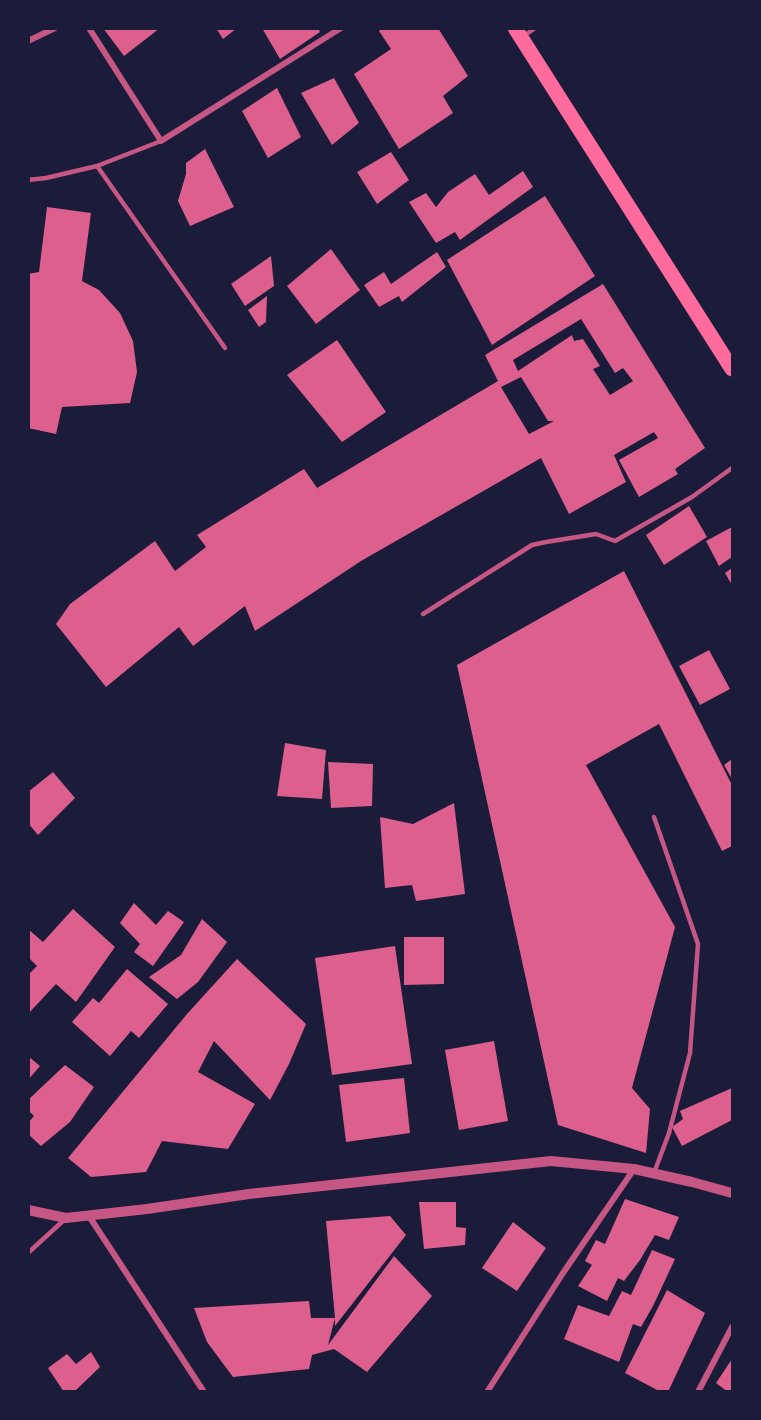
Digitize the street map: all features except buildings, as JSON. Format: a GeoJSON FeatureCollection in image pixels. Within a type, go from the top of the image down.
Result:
{"type":"FeatureCollection","features":[{"type":"Feature","properties":{"kind":"main road"},"geometry":{"type":"LineString","coordinates":[[519,33],[732,366]]}},
{"type":"Feature","properties":{"kind":"street"},"geometry":{"type":"LineString","coordinates":[[28,41],[55,28]]}},
{"type":"Feature","properties":{"kind":"street"},"geometry":{"type":"LineString","coordinates":[[89,28],[161,141],[341,28]]}},
{"type":"Feature","properties":{"kind":"street"},"geometry":{"type":"LineString","coordinates":[[28,1210],[66,1218],[89,1216],[249,1194],[551,1161],[634,1169],[732,1193]]}},
{"type":"Feature","properties":{"kind":"street"},"geometry":{"type":"LineString","coordinates":[[487,1392],[563,1273],[634,1169]]}},
{"type":"Feature","properties":{"kind":"street"},"geometry":{"type":"LineString","coordinates":[[89,1216],[204,1392]]}},
{"type":"Feature","properties":{"kind":"street"},"geometry":{"type":"LineString","coordinates":[[698,1392],[732,1327]]}},
{"type":"Feature","properties":{"kind":"lane"},"geometry":{"type":"LineString","coordinates":[[519,33],[535,28]]}},
{"type":"Feature","properties":{"kind":"lane"},"geometry":{"type":"LineString","coordinates":[[28,180],[97,166],[161,141]]}},
{"type":"Feature","properties":{"kind":"lane"},"geometry":{"type":"LineString","coordinates":[[97,166],[225,348]]}},
{"type":"Feature","properties":{"kind":"lane"},"geometry":{"type":"LineString","coordinates":[[423,614],[532,545],[596,534],[615,541],[692,497],[732,468]]}},
{"type":"Feature","properties":{"kind":"lane"},"geometry":{"type":"LineString","coordinates":[[654,817],[698,944],[690,1053],[669,1133],[654,1173]]}},
{"type":"Feature","properties":{"kind":"lane"},"geometry":{"type":"LineString","coordinates":[[28,1253],[66,1218]]}}]}
